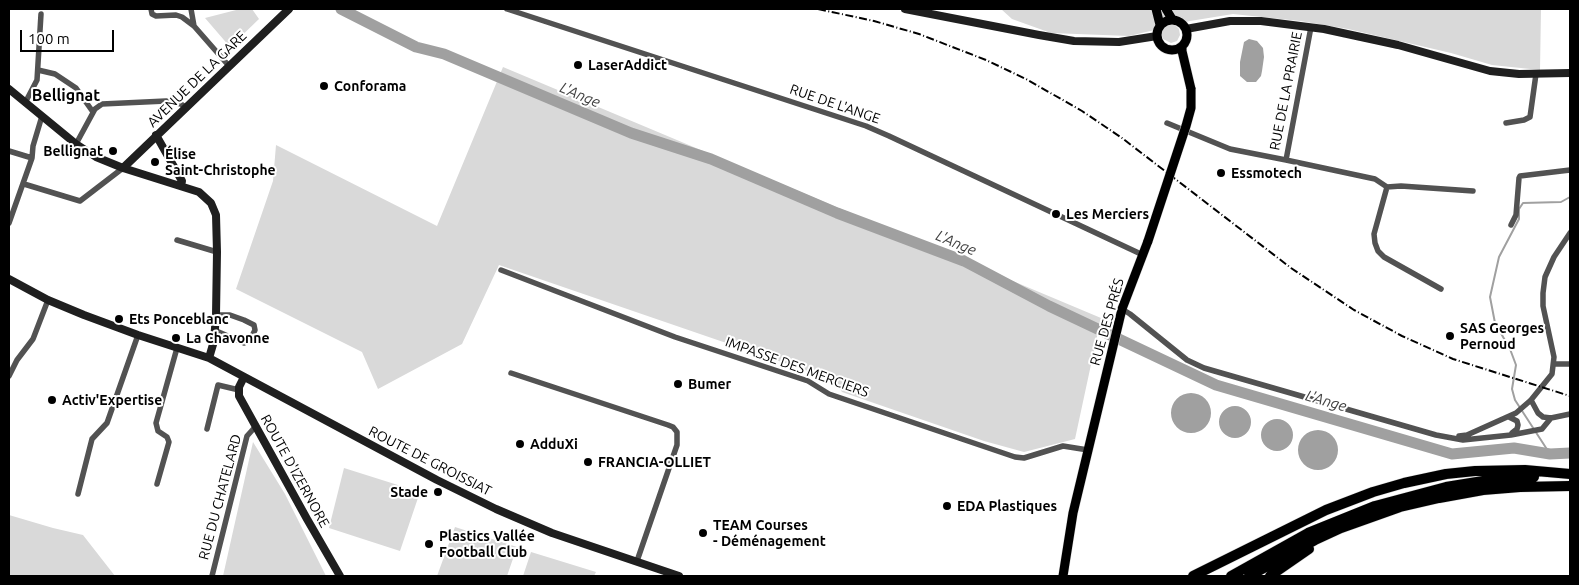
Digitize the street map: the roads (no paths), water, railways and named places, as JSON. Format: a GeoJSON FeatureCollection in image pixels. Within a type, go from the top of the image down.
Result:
{"type":"FeatureCollection","features":[{"type":"Feature","properties":{"kind":"highway"},"geometry":{"type":"LineString","coordinates":[[1193,576],[1326,510],[1373,492],[1404,483],[1446,474],[1475,471],[1525,470],[1570,475]]}},
{"type":"Feature","properties":{"kind":"highway"},"geometry":{"type":"LineString","coordinates":[[1231,576],[1308,533],[1352,514],[1391,501],[1431,490],[1483,481],[1570,475]]}},
{"type":"Feature","properties":{"kind":"highway"},"geometry":{"type":"LineString","coordinates":[[1248,576],[1300,547],[1341,528],[1400,507],[1457,494],[1506,488],[1570,486]]}},
{"type":"Feature","properties":{"kind":"highway"},"geometry":{"type":"LineString","coordinates":[[1270,576],[1341,528]]}},
{"type":"Feature","properties":{"kind":"main road","name":"AVENUE DE LA GARE"},"geometry":{"type":"LineString","coordinates":[[122,168],[289,9]]}},
{"type":"Feature","properties":{"kind":"main road"},"geometry":{"type":"LineString","coordinates":[[904,9],[1074,40],[1119,42],[1157,36]]}},
{"type":"Feature","properties":{"kind":"main road"},"geometry":{"type":"LineString","coordinates":[[1156,9],[1160,25],[1157,36],[1160,44],[1176,53],[1190,85]]}},
{"type":"Feature","properties":{"kind":"main road"},"geometry":{"type":"LineString","coordinates":[[1166,9],[1172,19]]}},
{"type":"Feature","properties":{"kind":"main road"},"geometry":{"type":"LineString","coordinates":[[1160,25],[1172,19],[1181,22],[1186,29],[1187,38],[1182,46],[1182,51],[1190,85]]}},
{"type":"Feature","properties":{"kind":"main road"},"geometry":{"type":"LineString","coordinates":[[1186,29],[1230,21],[1260,21],[1311,27],[1398,45],[1505,74],[1570,73]]}},
{"type":"Feature","properties":{"kind":"main road"},"geometry":{"type":"LineString","coordinates":[[1172,50],[1182,46]]}},
{"type":"Feature","properties":{"kind":"main road","name":"RUE DES PRÉS"},"geometry":{"type":"LineString","coordinates":[[1063,576],[1073,513],[1122,309],[1148,241],[1186,126],[1191,108],[1190,85]]}},
{"type":"Feature","properties":{"kind":"main road"},"geometry":{"type":"LineString","coordinates":[[9,89],[76,144],[96,157],[122,168],[199,192],[214,208],[216,215],[217,252],[216,315],[212,349],[209,358]]}},
{"type":"Feature","properties":{"kind":"main road"},"geometry":{"type":"LineString","coordinates":[[156,136],[182,181],[180,186]]}},
{"type":"Feature","properties":{"kind":"main road","name":"ROUTE DE GROISSIAT"},"geometry":{"type":"LineString","coordinates":[[9,279],[48,300],[138,335],[209,358],[496,510],[552,532],[680,576]]}},
{"type":"Feature","properties":{"kind":"main road"},"geometry":{"type":"LineString","coordinates":[[238,390],[244,377]]}},
{"type":"Feature","properties":{"kind":"main road","name":"ROUTE D'IZERNORE"},"geometry":{"type":"LineString","coordinates":[[238,390],[239,396],[340,576]]}},
{"type":"Feature","properties":{"kind":"street"},"geometry":{"type":"LineString","coordinates":[[151,9],[152,14],[156,16],[176,15],[182,17],[194,26],[229,66]]}},
{"type":"Feature","properties":{"kind":"street"},"geometry":{"type":"LineString","coordinates":[[190,9],[194,26]]}},
{"type":"Feature","properties":{"kind":"street","name":"RUE DE L'ANGE"},"geometry":{"type":"LineString","coordinates":[[506,9],[866,126],[1143,255]]}},
{"type":"Feature","properties":{"kind":"street"},"geometry":{"type":"LineString","coordinates":[[26,103],[37,80],[40,14]]}},
{"type":"Feature","properties":{"kind":"street","name":"RUE DE LA PRAIRIE"},"geometry":{"type":"LineString","coordinates":[[1286,160],[1311,27]]}},
{"type":"Feature","properties":{"kind":"street"},"geometry":{"type":"LineString","coordinates":[[38,70],[55,74],[76,88],[93,112]]}},
{"type":"Feature","properties":{"kind":"street"},"geometry":{"type":"LineString","coordinates":[[1506,124],[1530,117],[1536,74]]}},
{"type":"Feature","properties":{"kind":"street"},"geometry":{"type":"LineString","coordinates":[[76,144],[98,105],[166,101],[181,104],[185,107]]}},
{"type":"Feature","properties":{"kind":"street"},"geometry":{"type":"LineString","coordinates":[[9,223],[24,184],[42,116]]}},
{"type":"Feature","properties":{"kind":"street","name":"RUE DE LA PRAIRIE"},"geometry":{"type":"LineString","coordinates":[[1167,123],[1230,149],[1375,180],[1387,187]]}},
{"type":"Feature","properties":{"kind":"street"},"geometry":{"type":"LineString","coordinates":[[9,151],[32,158]]}},
{"type":"Feature","properties":{"kind":"street"},"geometry":{"type":"LineString","coordinates":[[24,184],[80,201],[122,168]]}},
{"type":"Feature","properties":{"kind":"street"},"geometry":{"type":"LineString","coordinates":[[1511,225],[1516,215],[1520,176],[1570,170]]}},
{"type":"Feature","properties":{"kind":"street"},"geometry":{"type":"LineString","coordinates":[[1441,289],[1384,257],[1378,251],[1374,234],[1387,187],[1473,190]]}},
{"type":"Feature","properties":{"kind":"street"},"geometry":{"type":"LineString","coordinates":[[1449,438],[1467,435],[1516,413],[1531,400],[1552,374],[1554,364],[1542,293],[1545,277],[1570,232]]}},
{"type":"Feature","properties":{"kind":"street"},"geometry":{"type":"LineString","coordinates":[[177,240],[217,252]]}},
{"type":"Feature","properties":{"kind":"street","name":"IMPASSE DES MERCIERS"},"geometry":{"type":"LineString","coordinates":[[501,270],[675,337],[808,381],[829,394],[1015,457],[1024,458],[1063,446],[1088,450]]}},
{"type":"Feature","properties":{"kind":"street"},"geometry":{"type":"LineString","coordinates":[[9,376],[17,360],[33,339],[48,300]]}},
{"type":"Feature","properties":{"kind":"street"},"geometry":{"type":"LineString","coordinates":[[1122,309],[1187,360],[1204,368],[1449,438],[1463,440],[1511,435],[1542,429],[1551,418]]}},
{"type":"Feature","properties":{"kind":"street"},"geometry":{"type":"LineString","coordinates":[[214,330],[244,343],[250,340],[255,330],[254,325],[244,320],[230,315],[216,315]]}},
{"type":"Feature","properties":{"kind":"street"},"geometry":{"type":"LineString","coordinates":[[78,494],[92,439],[107,423],[138,335]]}},
{"type":"Feature","properties":{"kind":"street"},"geometry":{"type":"LineString","coordinates":[[157,484],[169,442],[167,437],[158,431],[156,423],[177,348]]}},
{"type":"Feature","properties":{"kind":"street"},"geometry":{"type":"LineString","coordinates":[[1554,364],[1570,364]]}},
{"type":"Feature","properties":{"kind":"street"},"geometry":{"type":"LineString","coordinates":[[511,373],[668,424],[677,432],[677,444],[637,562]]}},
{"type":"Feature","properties":{"kind":"street"},"geometry":{"type":"LineString","coordinates":[[207,429],[218,385],[238,390]]}},
{"type":"Feature","properties":{"kind":"street"},"geometry":{"type":"LineString","coordinates":[[1531,400],[1538,413],[1543,417],[1551,418],[1570,414]]}},
{"type":"Feature","properties":{"kind":"street"},"geometry":{"type":"LineString","coordinates":[[1509,417],[1517,421],[1518,425],[1511,435]]}},
{"type":"Feature","properties":{"kind":"street","name":"RUE DU CHATELARD"},"geometry":{"type":"LineString","coordinates":[[212,576],[248,436],[256,426]]}},
{"type":"Feature","properties":{"kind":"waterway","name":"L'Ange"},"geometry":{"type":"LineString","coordinates":[[341,9],[416,47],[444,54],[631,133],[711,159],[837,213],[964,261],[1049,306],[1216,385],[1452,454],[1514,448],[1550,454],[1570,453]]}},
{"type":"Feature","properties":{"kind":"waterway"},"geometry":{"type":"LineString","coordinates":[[1550,454],[1515,400],[1512,389],[1516,365],[1510,349],[1495,323],[1490,297],[1499,257],[1519,219],[1519,209],[1523,203],[1561,202],[1570,197]]}},
{"type":"Feature","properties":{"kind":"railway"},"geometry":{"type":"LineString","coordinates":[[818,9],[874,21],[919,34],[986,60],[1026,79],[1082,111],[1122,138],[1291,268],[1354,310],[1402,336],[1453,359],[1570,396]]}},
{"type":"Feature","properties":{"kind":"place","name":"LaserAddict"},"geometry":{"type":"Point","coordinates":[578,65]}},
{"type":"Feature","properties":{"kind":"place","name":"Conforama"},"geometry":{"type":"Point","coordinates":[324,86]}},
{"type":"Feature","properties":{"kind":"place","name":"Bellignat"},"geometry":{"type":"Point","coordinates":[113,151]}},
{"type":"Feature","properties":{"kind":"place","name":"Élise Saint-Christophe"},"geometry":{"type":"Point","coordinates":[155,162]}},
{"type":"Feature","properties":{"kind":"place","name":"Essmotech"},"geometry":{"type":"Point","coordinates":[1221,173]}},
{"type":"Feature","properties":{"kind":"place","name":"Les Merciers"},"geometry":{"type":"Point","coordinates":[1056,214]}},
{"type":"Feature","properties":{"kind":"place","name":"Ets Ponceblanc"},"geometry":{"type":"Point","coordinates":[119,319]}},
{"type":"Feature","properties":{"kind":"place","name":"SAS Georges Pernoud"},"geometry":{"type":"Point","coordinates":[1450,336]}},
{"type":"Feature","properties":{"kind":"place","name":"La Chavonne"},"geometry":{"type":"Point","coordinates":[176,338]}},
{"type":"Feature","properties":{"kind":"place","name":"Bumer"},"geometry":{"type":"Point","coordinates":[678,384]}},
{"type":"Feature","properties":{"kind":"place","name":"Activ'Expertise"},"geometry":{"type":"Point","coordinates":[52,400]}},
{"type":"Feature","properties":{"kind":"place","name":"AdduXi"},"geometry":{"type":"Point","coordinates":[520,444]}},
{"type":"Feature","properties":{"kind":"place","name":"FRANCIA-OLLIET"},"geometry":{"type":"Point","coordinates":[588,462]}},
{"type":"Feature","properties":{"kind":"place","name":"Stade"},"geometry":{"type":"Point","coordinates":[438,492]}},
{"type":"Feature","properties":{"kind":"place","name":"EDA Plastiques"},"geometry":{"type":"Point","coordinates":[947,506]}},
{"type":"Feature","properties":{"kind":"place","name":"TEAM Courses - Déménagement"},"geometry":{"type":"Point","coordinates":[703,533]}},
{"type":"Feature","properties":{"kind":"place","name":"Plastics Vallée Football Club"},"geometry":{"type":"Point","coordinates":[429,544]}},
{"type":"Feature","properties":{"kind":"district","name":"Bellignat"},"geometry":{"type":"Point","coordinates":[66,96]}}]}
